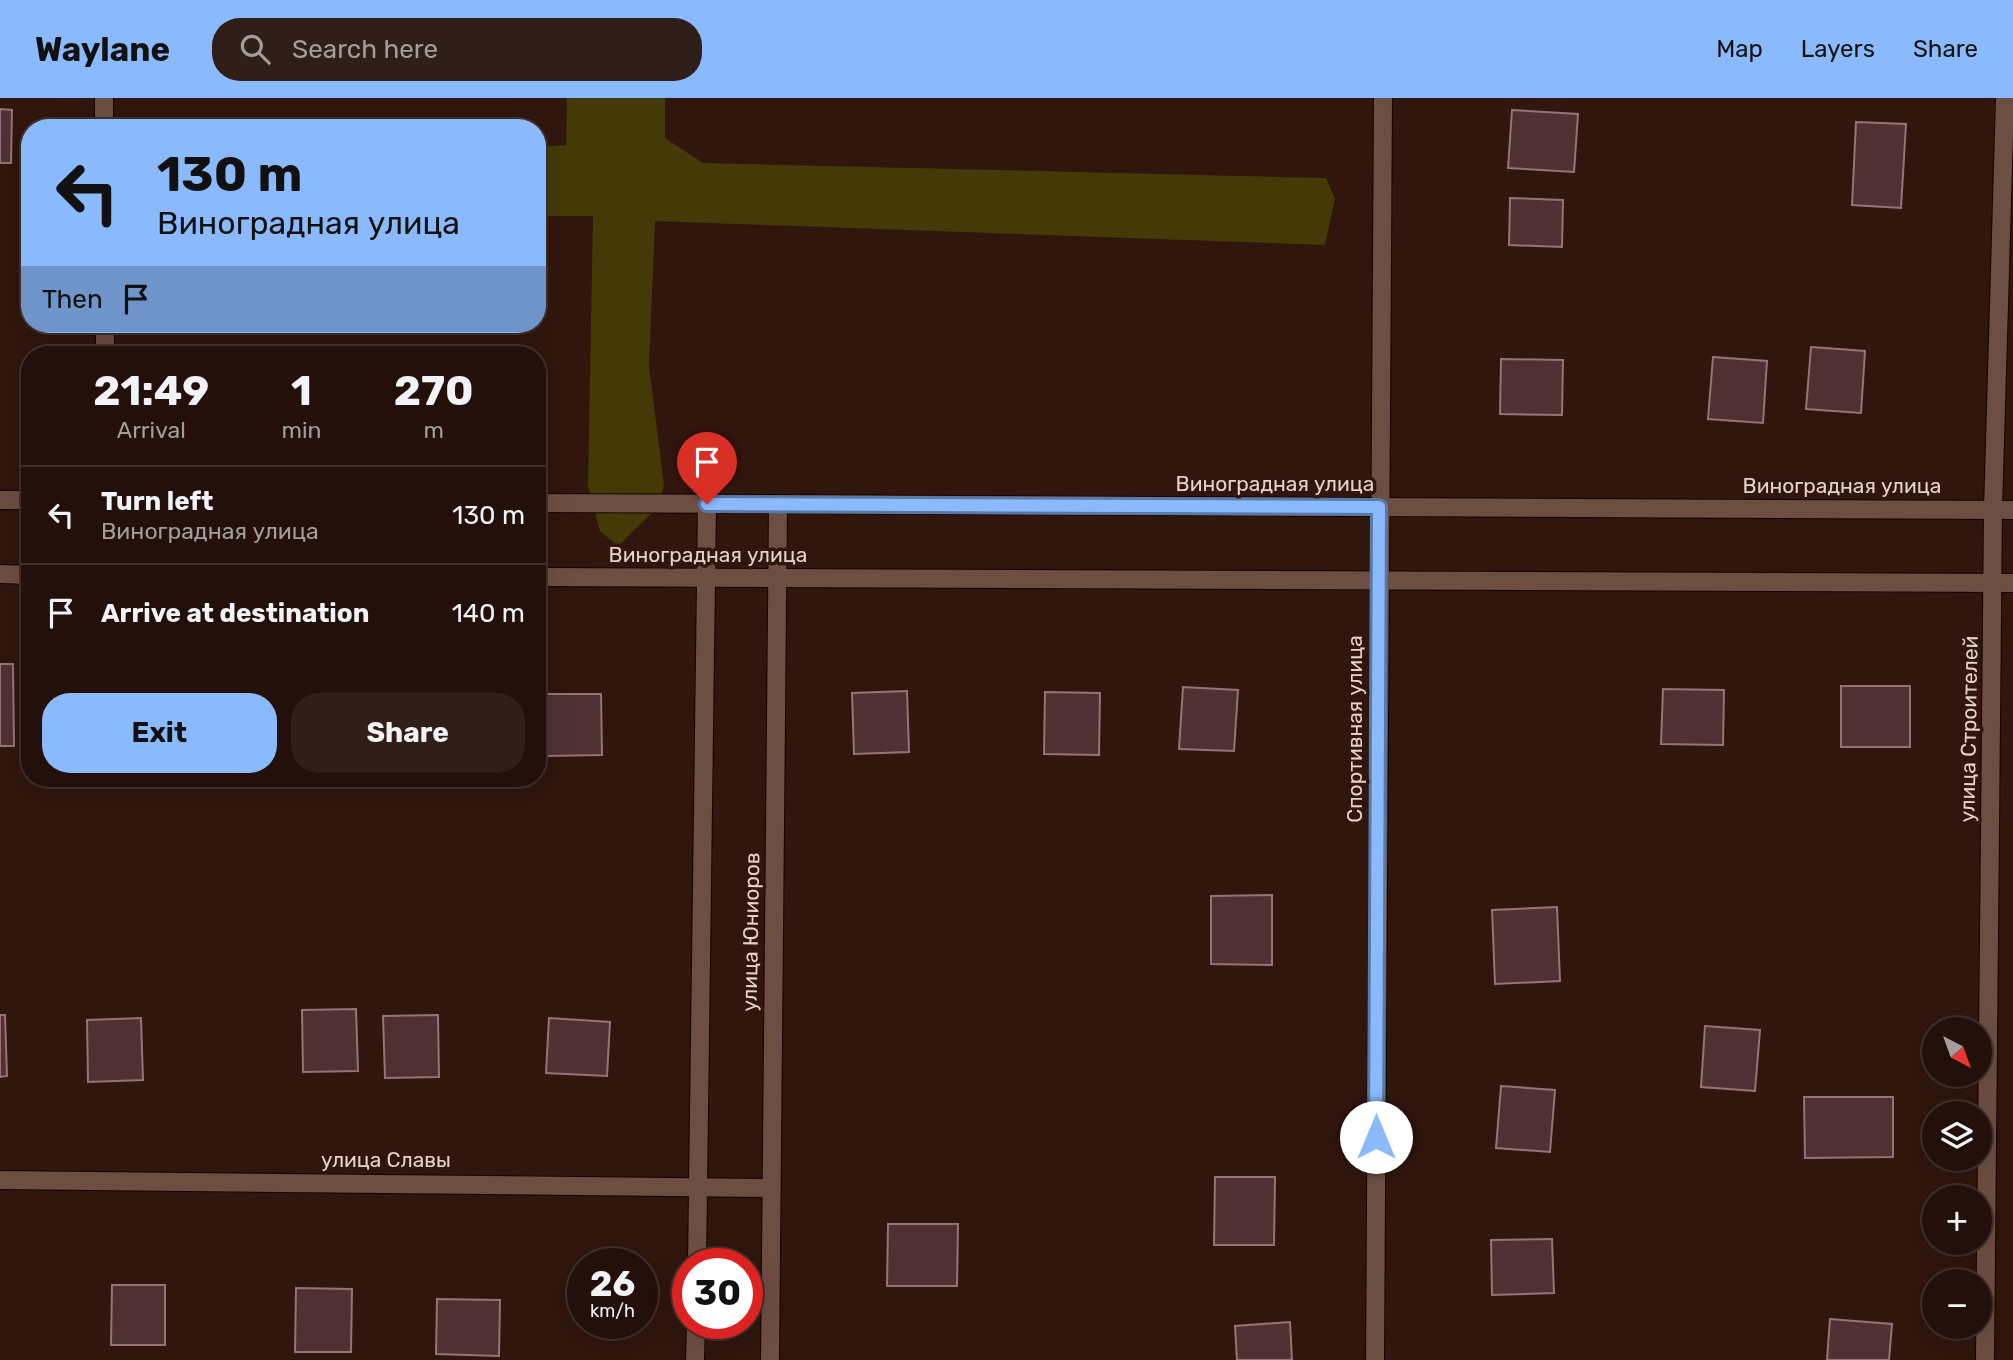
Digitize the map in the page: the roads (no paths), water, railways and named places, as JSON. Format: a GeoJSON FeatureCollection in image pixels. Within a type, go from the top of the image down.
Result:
{"type":"FeatureCollection","features":[{"type":"Feature","properties":{"kind":"street"},"geometry":{"type":"LineString","coordinates":[[104,98],[104,119]]}},
{"type":"Feature","properties":{"kind":"street","name":"Спортивная улица"},"geometry":{"type":"LineString","coordinates":[[1375,1360],[1383,98]]}},
{"type":"Feature","properties":{"kind":"street","name":"улица Строителей"},"geometry":{"type":"LineString","coordinates":[[1985,1360],[1993,510],[2005,98]]}},
{"type":"Feature","properties":{"kind":"street"},"geometry":{"type":"LineString","coordinates":[[0,500],[21,500]]}},
{"type":"Feature","properties":{"kind":"street","name":"Виноградная улица"},"geometry":{"type":"LineString","coordinates":[[546,503],[2013,510]]}},
{"type":"Feature","properties":{"kind":"street"},"geometry":{"type":"LineString","coordinates":[[697,1248],[707,504]]}},
{"type":"Feature","properties":{"kind":"street","name":"улица Юниоров"},"geometry":{"type":"LineString","coordinates":[[769,1360],[778,504]]}},
{"type":"Feature","properties":{"kind":"street"},"geometry":{"type":"LineString","coordinates":[[0,574],[21,575]]}},
{"type":"Feature","properties":{"kind":"street","name":"Виноградная улица"},"geometry":{"type":"LineString","coordinates":[[546,577],[2013,583]]}},
{"type":"Feature","properties":{"kind":"street","name":"улица Славы"},"geometry":{"type":"LineString","coordinates":[[0,1180],[771,1188]]}},
{"type":"Feature","properties":{"kind":"street"},"geometry":{"type":"LineString","coordinates":[[695,1360],[696,1339]]}}]}
